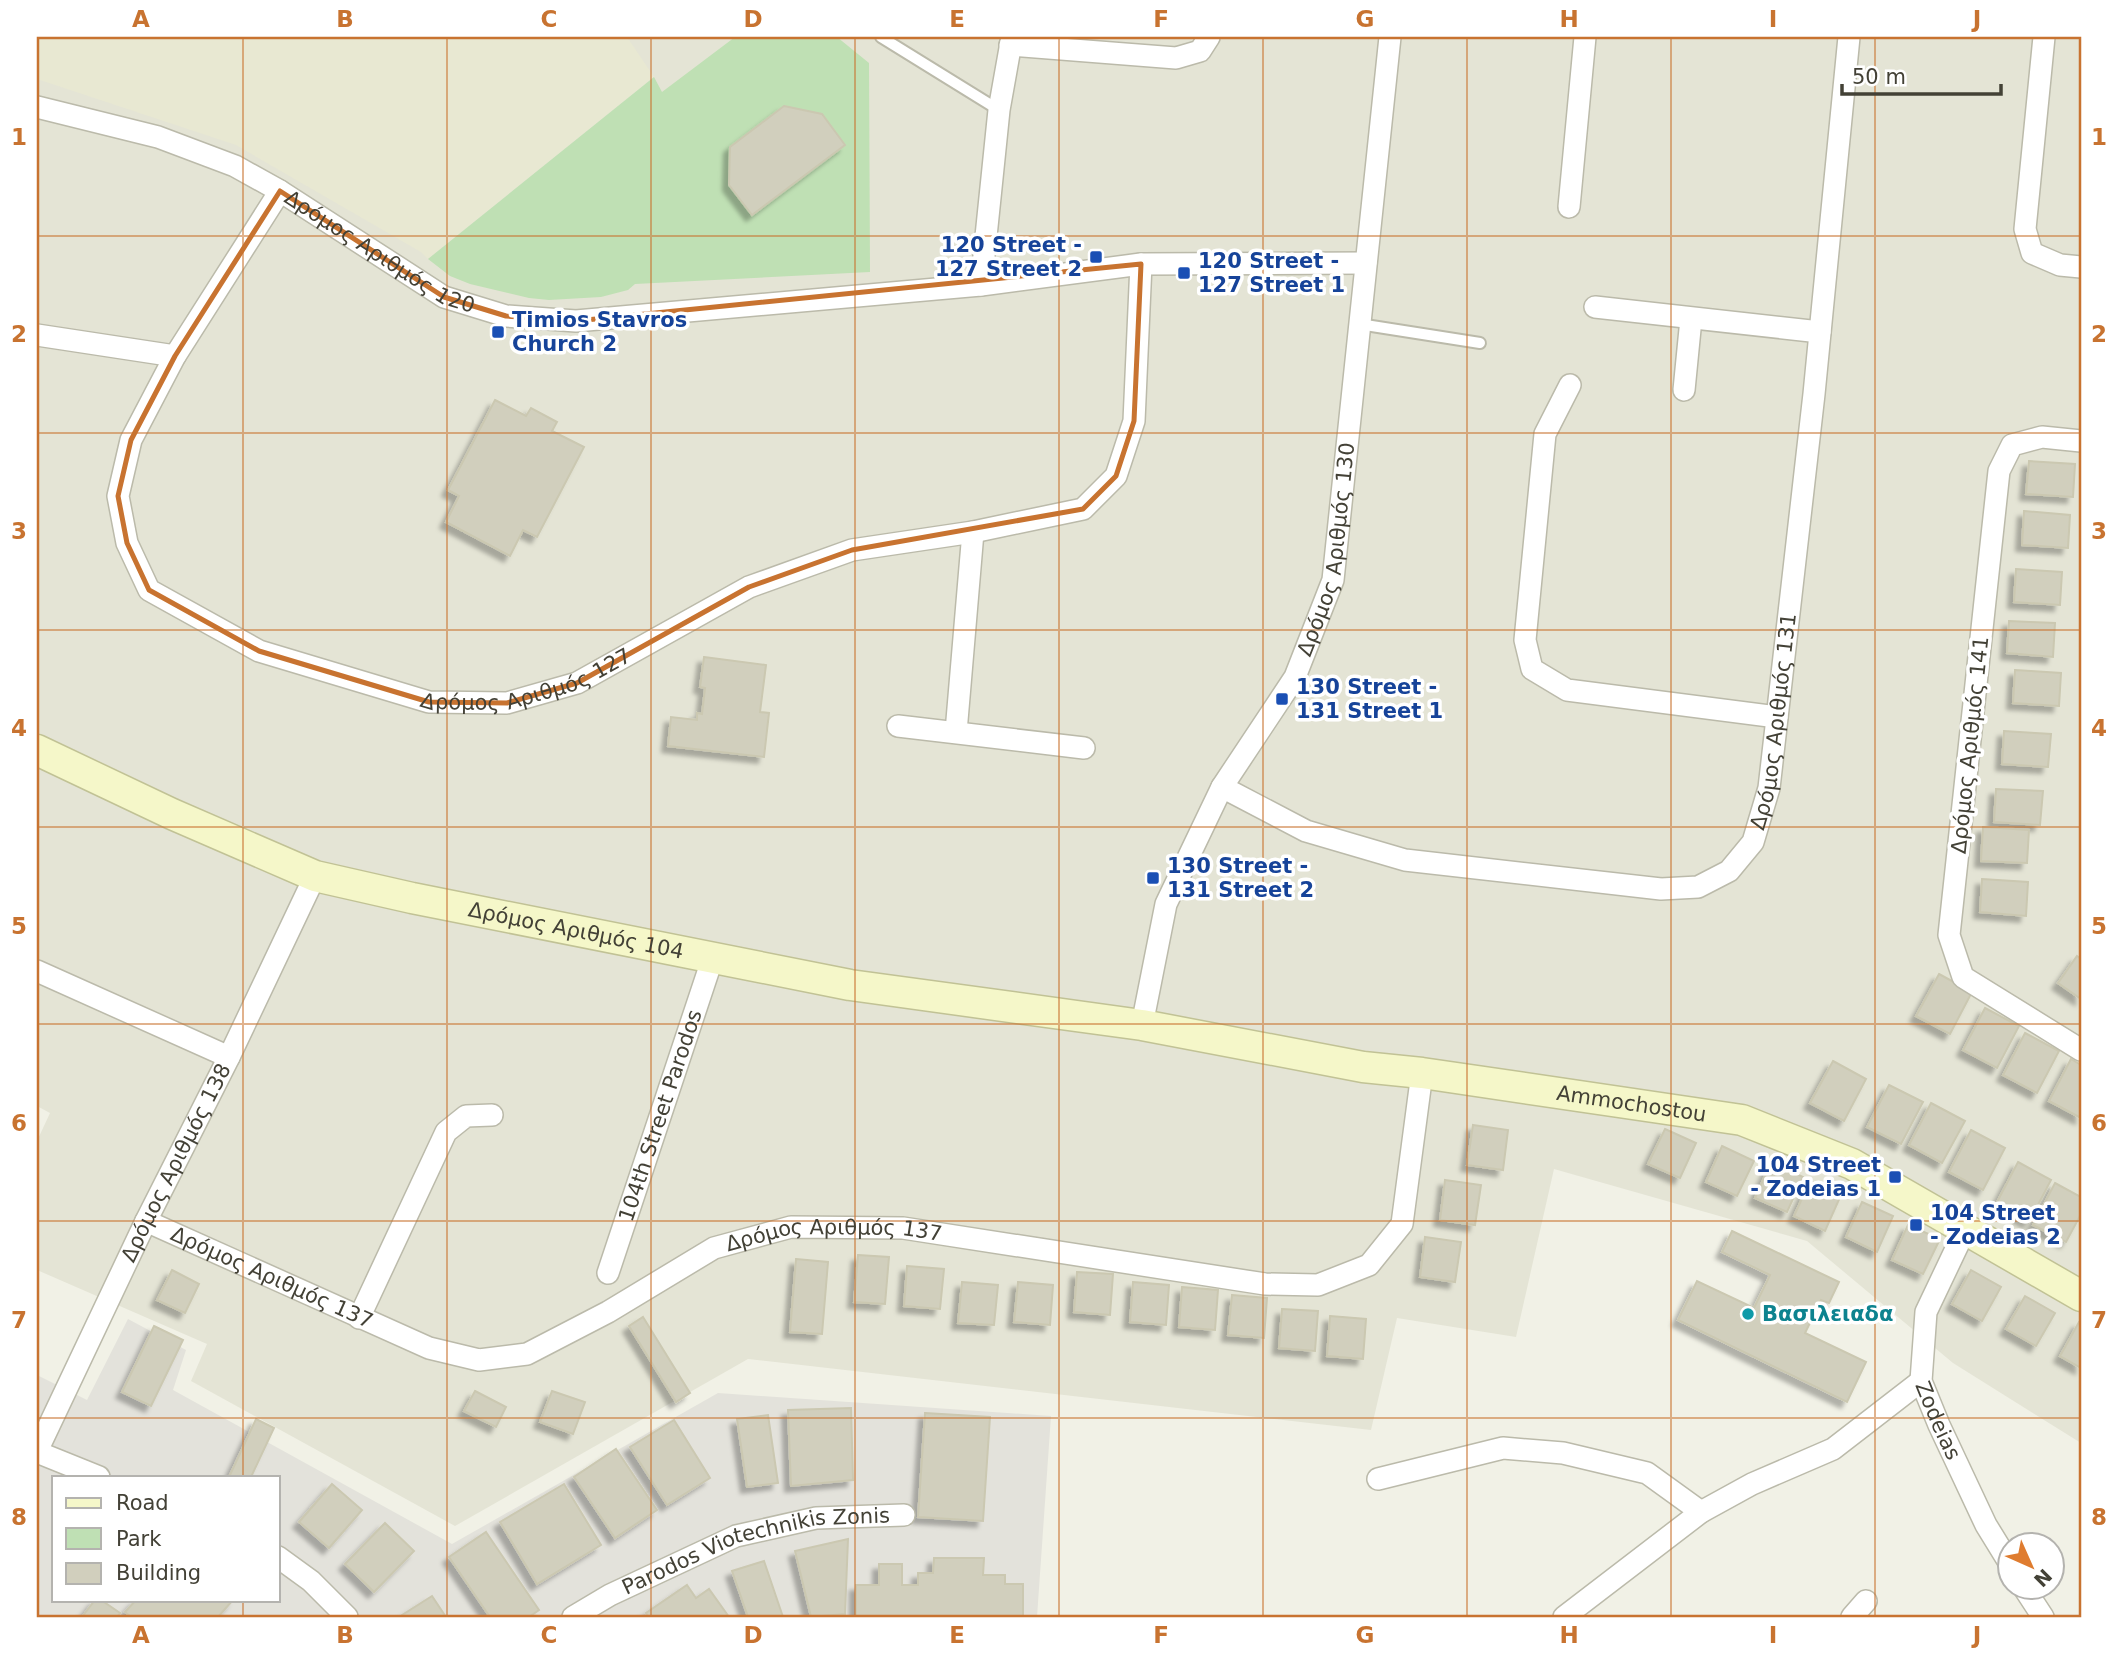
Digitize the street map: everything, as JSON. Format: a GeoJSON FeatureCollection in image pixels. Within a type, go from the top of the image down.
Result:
{"type":"FeatureCollection","features":[{"type":"Feature","properties":{"kind":"street"},"geometry":{"type":"LineString","coordinates":[[981,285],[999,110],[1011,41],[1176,58],[1200,51],[1209,37]]}},
{"type":"Feature","properties":{"kind":"street","name":"Δρόμος Αριθμός 130"},"geometry":{"type":"LineString","coordinates":[[1142,1025],[1166,904],[1222,787],[1295,677],[1333,580],[1391,37]]}},
{"type":"Feature","properties":{"kind":"street"},"geometry":{"type":"LineString","coordinates":[[1569,207],[1585,37]]}},
{"type":"Feature","properties":{"kind":"street","name":"Δρόμος Αριθμός 131"},"geometry":{"type":"LineString","coordinates":[[1222,787],[1306,831],[1405,860],[1661,889],[1698,887],[1729,871],[1753,842],[1769,788],[1820,332],[1849,37]]}},
{"type":"Feature","properties":{"kind":"street"},"geometry":{"type":"LineString","coordinates":[[2043,37],[2025,229],[2032,253],[2060,265],[2081,267]]}},
{"type":"Feature","properties":{"kind":"street","name":"Δρόμος Αριθμός 120"},"geometry":{"type":"LineString","coordinates":[[37,107],[158,137],[234,166],[280,191],[444,297],[506,316],[576,321],[981,285],[1141,264],[1366,262]]}},
{"type":"Feature","properties":{"kind":"street","name":"Δρόμος Αριθμός 127"},"geometry":{"type":"LineString","coordinates":[[280,191],[175,356],[131,440],[118,496],[127,543],[149,590],[259,651],[429,702],[507,703],[577,683],[749,587],[852,550],[973,532],[1083,509],[1116,476],[1134,421],[1141,264]]}},
{"type":"Feature","properties":{"kind":"street"},"geometry":{"type":"LineString","coordinates":[[1595,307],[1820,332]]}},
{"type":"Feature","properties":{"kind":"street"},"geometry":{"type":"LineString","coordinates":[[1684,390],[1691,319]]}},
{"type":"Feature","properties":{"kind":"street"},"geometry":{"type":"LineString","coordinates":[[37,335],[175,356]]}},
{"type":"Feature","properties":{"kind":"street"},"geometry":{"type":"LineString","coordinates":[[1570,386],[1545,434],[1525,640],[1532,668],[1567,690],[1777,717]]}},
{"type":"Feature","properties":{"kind":"street","name":"Δρόμος Αριθμός 141"},"geometry":{"type":"LineString","coordinates":[[2081,441],[2042,437],[2012,445],[1999,471],[1949,935],[1963,977],[2081,1050]]}},
{"type":"Feature","properties":{"kind":"street"},"geometry":{"type":"LineString","coordinates":[[956,732],[973,532]]}},
{"type":"Feature","properties":{"kind":"street"},"geometry":{"type":"LineString","coordinates":[[898,726],[1084,748]]}},
{"type":"Feature","properties":{"kind":"street","name":"Δρόμος Αριθμός 104"},"geometry":{"type":"LineString","coordinates":[[37,750],[172,814],[315,876],[412,898],[850,985],[1142,1025]]}},
{"type":"Feature","properties":{"kind":"street","name":"Δρόμος Αριθμός 138"},"geometry":{"type":"LineString","coordinates":[[37,1451],[315,876]]}},
{"type":"Feature","properties":{"kind":"street","name":"104th Street Parodos"},"geometry":{"type":"LineString","coordinates":[[608,1273],[713,957]]}},
{"type":"Feature","properties":{"kind":"street"},"geometry":{"type":"LineString","coordinates":[[37,971],[229,1057]]}},
{"type":"Feature","properties":{"kind":"street","name":"Ammochostou"},"geometry":{"type":"LineString","coordinates":[[1142,1025],[1363,1067],[1422,1073],[1742,1120],[1852,1164],[2081,1296]]}},
{"type":"Feature","properties":{"kind":"street","name":"Δρόμος Αριθμός 137"},"geometry":{"type":"LineString","coordinates":[[146,1221],[429,1348],[479,1360],[527,1354],[608,1312],[715,1248],[791,1227],[903,1228],[1265,1284],[1318,1285],[1369,1265],[1402,1223],[1422,1073]]}},
{"type":"Feature","properties":{"kind":"street"},"geometry":{"type":"LineString","coordinates":[[359,1318],[446,1132],[466,1116],[492,1115]]}},
{"type":"Feature","properties":{"kind":"street","name":"Zodeias"},"geometry":{"type":"LineString","coordinates":[[1965,1230],[1926,1312],[1921,1381],[1938,1425],[1996,1541]]}},
{"type":"Feature","properties":{"kind":"street"},"geometry":{"type":"LineString","coordinates":[[1564,1617],[1701,1512],[1752,1484],[1833,1449],[1921,1381]]}},
{"type":"Feature","properties":{"kind":"street"},"geometry":{"type":"LineString","coordinates":[[1378,1479],[1503,1448],[1563,1452],[1647,1473],[1701,1512]]}},
{"type":"Feature","properties":{"kind":"street"},"geometry":{"type":"LineString","coordinates":[[37,1451],[97,1476]]}},
{"type":"Feature","properties":{"kind":"street","name":"Parodos Viotechnikis Zonis"},"geometry":{"type":"LineString","coordinates":[[573,1617],[610,1595],[736,1536],[816,1518],[904,1515]]}},
{"type":"Feature","properties":{"kind":"street"},"geometry":{"type":"LineString","coordinates":[[280,1558],[311,1581],[347,1617]]}},
{"type":"Feature","properties":{"kind":"street"},"geometry":{"type":"LineString","coordinates":[[2034,1602],[2043,1617]]}},
{"type":"Feature","properties":{"kind":"lane"},"geometry":{"type":"LineString","coordinates":[[881,37],[999,110]]}},
{"type":"Feature","properties":{"kind":"lane"},"geometry":{"type":"LineString","coordinates":[[1359,324],[1480,343]]}},
{"type":"Feature","properties":{"kind":"highlighted area"},"geometry":{"type":"Polygon","coordinates":[[[280,191],[444,297],[506,316],[576,321],[1141,264],[1134,421],[1116,476],[1083,509],[852,550],[749,587],[577,683],[507,703],[429,702],[259,651],[149,590],[127,543],[118,496],[131,440],[175,356],[280,191]]]}},
{"type":"Feature","properties":{"kind":"shaded area"},"geometry":{"type":"Polygon","coordinates":[[[37,37],[2081,37],[2081,1443],[1953,1363],[1807,1241],[1554,1169],[1516,1337],[1397,1318],[1371,1430],[748,1359],[455,1526],[191,1381],[207,1344],[37,1270],[37,1141],[50,1113],[37,1106],[37,37]]]}},
{"type":"Feature","properties":{"kind":"shaded area"},"geometry":{"type":"Polygon","coordinates":[[[37,37],[627,37],[654,77],[428,259],[421,252],[236,145],[37,79],[37,37]]]}},
{"type":"Feature","properties":{"kind":"shaded area"},"geometry":{"type":"Polygon","coordinates":[[[128,1319],[186,1350],[173,1390],[452,1544],[718,1393],[1051,1416],[1037,1617],[37,1617],[37,1375],[87,1400],[128,1319]]]}},
{"type":"Feature","properties":{"kind":"green space"},"geometry":{"type":"Polygon","coordinates":[[[735,37],[837,37],[869,63],[870,272],[635,284],[628,290],[601,297],[549,300],[470,284],[450,276],[428,259],[654,77],[662,92],[735,37]]]}},
{"type":"Feature","properties":{"kind":"building"},"geometry":{"type":"Polygon","coordinates":[[[784,106],[822,114],[845,145],[752,215],[729,185],[730,147],[784,106]]]}},
{"type":"Feature","properties":{"kind":"building"},"geometry":{"type":"Polygon","coordinates":[[[495,400],[526,416],[531,408],[557,422],[552,431],[584,447],[537,537],[523,530],[510,556],[446,522],[459,496],[448,490],[495,400]]]}},
{"type":"Feature","properties":{"kind":"building"},"geometry":{"type":"Polygon","coordinates":[[[2029,461],[2075,464],[2073,497],[2026,494],[2029,461]]]}},
{"type":"Feature","properties":{"kind":"building"},"geometry":{"type":"Polygon","coordinates":[[[2024,511],[2070,515],[2068,548],[2022,545],[2024,511]]]}},
{"type":"Feature","properties":{"kind":"building"},"geometry":{"type":"Polygon","coordinates":[[[2016,569],[2062,572],[2060,605],[2014,602],[2016,569]]]}},
{"type":"Feature","properties":{"kind":"building"},"geometry":{"type":"Polygon","coordinates":[[[2009,621],[2055,623],[2053,657],[2007,653],[2009,621]]]}},
{"type":"Feature","properties":{"kind":"building"},"geometry":{"type":"Polygon","coordinates":[[[704,657],[766,665],[760,712],[769,713],[764,757],[668,746],[671,717],[697,720],[697,713],[702,714],[705,688],[700,687],[704,657]]]}},
{"type":"Feature","properties":{"kind":"building"},"geometry":{"type":"Polygon","coordinates":[[[2015,670],[2061,673],[2059,706],[2013,703],[2015,670]]]}},
{"type":"Feature","properties":{"kind":"building"},"geometry":{"type":"Polygon","coordinates":[[[2004,731],[2051,734],[2048,767],[2002,764],[2004,731]]]}},
{"type":"Feature","properties":{"kind":"building"},"geometry":{"type":"Polygon","coordinates":[[[1996,789],[2043,791],[2040,825],[1994,822],[1996,789]]]}},
{"type":"Feature","properties":{"kind":"building"},"geometry":{"type":"Polygon","coordinates":[[[1983,827],[2029,830],[2027,863],[1981,861],[1983,827]]]}},
{"type":"Feature","properties":{"kind":"building"},"geometry":{"type":"Polygon","coordinates":[[[1982,879],[2028,882],[2026,916],[1980,912],[1982,879]]]}},
{"type":"Feature","properties":{"kind":"building"},"geometry":{"type":"Polygon","coordinates":[[[2077,956],[2081,959],[2081,999],[2058,983],[2077,956]]]}},
{"type":"Feature","properties":{"kind":"building"},"geometry":{"type":"Polygon","coordinates":[[[1939,974],[1972,992],[1950,1034],[1916,1016],[1939,974]]]}},
{"type":"Feature","properties":{"kind":"building"},"geometry":{"type":"Polygon","coordinates":[[[1985,1008],[2019,1026],[1997,1068],[1963,1050],[1985,1008]]]}},
{"type":"Feature","properties":{"kind":"building"},"geometry":{"type":"Polygon","coordinates":[[[2025,1033],[2059,1051],[2037,1093],[2003,1075],[2025,1033]]]}},
{"type":"Feature","properties":{"kind":"building"},"geometry":{"type":"Polygon","coordinates":[[[2071,1059],[2081,1065],[2081,1118],[2049,1101],[2071,1059]]]}},
{"type":"Feature","properties":{"kind":"building"},"geometry":{"type":"Polygon","coordinates":[[[1833,1061],[1866,1079],[1844,1121],[1810,1103],[1833,1061]]]}},
{"type":"Feature","properties":{"kind":"building"},"geometry":{"type":"Polygon","coordinates":[[[1889,1085],[1923,1102],[1901,1144],[1867,1127],[1889,1085]]]}},
{"type":"Feature","properties":{"kind":"building"},"geometry":{"type":"Polygon","coordinates":[[[1931,1103],[1965,1121],[1942,1163],[1909,1145],[1931,1103]]]}},
{"type":"Feature","properties":{"kind":"building"},"geometry":{"type":"Polygon","coordinates":[[[1473,1125],[1508,1130],[1503,1170],[1467,1165],[1473,1125]]]}},
{"type":"Feature","properties":{"kind":"building"},"geometry":{"type":"Polygon","coordinates":[[[1665,1129],[1696,1143],[1680,1178],[1648,1164],[1665,1129]]]}},
{"type":"Feature","properties":{"kind":"building"},"geometry":{"type":"Polygon","coordinates":[[[1971,1130],[2005,1148],[1983,1190],[1949,1172],[1971,1130]]]}},
{"type":"Feature","properties":{"kind":"building"},"geometry":{"type":"Polygon","coordinates":[[[1722,1146],[1754,1161],[1737,1196],[1706,1182],[1722,1146]]]}},
{"type":"Feature","properties":{"kind":"building"},"geometry":{"type":"Polygon","coordinates":[[[1771,1162],[1803,1177],[1787,1212],[1755,1198],[1771,1162]]]}},
{"type":"Feature","properties":{"kind":"building"},"geometry":{"type":"Polygon","coordinates":[[[2018,1162],[2051,1180],[2029,1222],[1996,1204],[2018,1162]]]}},
{"type":"Feature","properties":{"kind":"building"},"geometry":{"type":"Polygon","coordinates":[[[1445,1180],[1481,1185],[1475,1225],[1440,1220],[1445,1180]]]}},
{"type":"Feature","properties":{"kind":"building"},"geometry":{"type":"Polygon","coordinates":[[[1810,1181],[1841,1195],[1825,1231],[1794,1216],[1810,1181]]]}},
{"type":"Feature","properties":{"kind":"building"},"geometry":{"type":"Polygon","coordinates":[[[2055,1183],[2081,1197],[2081,1214],[2066,1242],[2033,1225],[2055,1183]]]}},
{"type":"Feature","properties":{"kind":"building"},"geometry":{"type":"Polygon","coordinates":[[[1862,1202],[1893,1216],[1877,1252],[1846,1237],[1862,1202]]]}},
{"type":"Feature","properties":{"kind":"building"},"geometry":{"type":"Polygon","coordinates":[[[1908,1225],[1940,1239],[1923,1274],[1892,1260],[1908,1225]]]}},
{"type":"Feature","properties":{"kind":"building","name":"Βασιλειαδα"},"geometry":{"type":"Polygon","coordinates":[[[1732,1231],[1839,1282],[1829,1303],[1821,1300],[1805,1333],[1866,1362],[1847,1402],[1678,1320],[1697,1281],[1754,1308],[1770,1275],[1722,1252],[1732,1231]]]}},
{"type":"Feature","properties":{"kind":"building"},"geometry":{"type":"Polygon","coordinates":[[[1425,1237],[1461,1242],[1455,1282],[1420,1277],[1425,1237]]]}},
{"type":"Feature","properties":{"kind":"building"},"geometry":{"type":"Polygon","coordinates":[[[858,1255],[889,1257],[885,1304],[854,1302],[858,1255]]]}},
{"type":"Feature","properties":{"kind":"building"},"geometry":{"type":"Polygon","coordinates":[[[796,1259],[828,1262],[822,1334],[790,1332],[796,1259]]]}},
{"type":"Feature","properties":{"kind":"building"},"geometry":{"type":"Polygon","coordinates":[[[907,1266],[944,1269],[940,1309],[904,1306],[907,1266]]]}},
{"type":"Feature","properties":{"kind":"building"},"geometry":{"type":"Polygon","coordinates":[[[172,1270],[199,1284],[185,1313],[157,1300],[172,1270]]]}},
{"type":"Feature","properties":{"kind":"building"},"geometry":{"type":"Polygon","coordinates":[[[1971,1270],[2001,1287],[1982,1321],[1952,1304],[1971,1270]]]}},
{"type":"Feature","properties":{"kind":"building"},"geometry":{"type":"Polygon","coordinates":[[[1077,1272],[1113,1274],[1110,1315],[1074,1312],[1077,1272]]]}},
{"type":"Feature","properties":{"kind":"building"},"geometry":{"type":"Polygon","coordinates":[[[962,1282],[998,1285],[994,1325],[958,1323],[962,1282]]]}},
{"type":"Feature","properties":{"kind":"building"},"geometry":{"type":"Polygon","coordinates":[[[1018,1282],[1053,1285],[1050,1325],[1014,1322],[1018,1282]]]}},
{"type":"Feature","properties":{"kind":"building"},"geometry":{"type":"Polygon","coordinates":[[[1133,1282],[1169,1285],[1166,1325],[1130,1322],[1133,1282]]]}},
{"type":"Feature","properties":{"kind":"building"},"geometry":{"type":"Polygon","coordinates":[[[1182,1287],[1218,1290],[1215,1330],[1179,1327],[1182,1287]]]}},
{"type":"Feature","properties":{"kind":"building"},"geometry":{"type":"Polygon","coordinates":[[[1232,1295],[1267,1298],[1264,1338],[1228,1335],[1232,1295]]]}},
{"type":"Feature","properties":{"kind":"building"},"geometry":{"type":"Polygon","coordinates":[[[2025,1296],[2055,1313],[2036,1346],[2006,1329],[2025,1296]]]}},
{"type":"Feature","properties":{"kind":"building"},"geometry":{"type":"Polygon","coordinates":[[[1282,1309],[1318,1311],[1315,1351],[1279,1348],[1282,1309]]]}},
{"type":"Feature","properties":{"kind":"building"},"geometry":{"type":"Polygon","coordinates":[[[1330,1316],[1366,1319],[1363,1359],[1327,1356],[1330,1316]]]}},
{"type":"Feature","properties":{"kind":"building"},"geometry":{"type":"Polygon","coordinates":[[[643,1317],[690,1393],[676,1402],[629,1326],[643,1317]]]}},
{"type":"Feature","properties":{"kind":"building"},"geometry":{"type":"Polygon","coordinates":[[[2079,1322],[2081,1323],[2081,1368],[2060,1356],[2079,1322]]]}},
{"type":"Feature","properties":{"kind":"building"},"geometry":{"type":"Polygon","coordinates":[[[154,1326],[183,1340],[151,1406],[122,1392],[154,1326]]]}},
{"type":"Feature","properties":{"kind":"building"},"geometry":{"type":"Polygon","coordinates":[[[475,1391],[506,1407],[496,1427],[464,1411],[475,1391]]]}},
{"type":"Feature","properties":{"kind":"building"},"geometry":{"type":"Polygon","coordinates":[[[552,1391],[585,1402],[573,1434],[540,1422],[552,1391]]]}},
{"type":"Feature","properties":{"kind":"building"},"geometry":{"type":"Polygon","coordinates":[[[851,1408],[853,1480],[791,1486],[788,1410],[851,1408]]]}},
{"type":"Feature","properties":{"kind":"building"},"geometry":{"type":"Polygon","coordinates":[[[925,1413],[990,1417],[983,1521],[918,1517],[925,1413]]]}},
{"type":"Feature","properties":{"kind":"building"},"geometry":{"type":"Polygon","coordinates":[[[768,1415],[778,1483],[747,1487],[737,1419],[768,1415]]]}},
{"type":"Feature","properties":{"kind":"building"},"geometry":{"type":"Polygon","coordinates":[[[256,1419],[274,1428],[251,1476],[229,1476],[256,1419]]]}},
{"type":"Feature","properties":{"kind":"building"},"geometry":{"type":"Polygon","coordinates":[[[674,1420],[710,1478],[667,1505],[630,1447],[674,1420]]]}},
{"type":"Feature","properties":{"kind":"building"},"geometry":{"type":"Polygon","coordinates":[[[616,1449],[657,1510],[615,1538],[574,1477],[616,1449]]]}},
{"type":"Feature","properties":{"kind":"building"},"geometry":{"type":"Polygon","coordinates":[[[332,1484],[362,1510],[329,1548],[299,1522],[332,1484]]]}},
{"type":"Feature","properties":{"kind":"building"},"geometry":{"type":"Polygon","coordinates":[[[564,1484],[601,1545],[537,1584],[500,1522],[564,1484]]]}},
{"type":"Feature","properties":{"kind":"building"},"geometry":{"type":"Polygon","coordinates":[[[385,1523],[414,1551],[374,1592],[345,1564],[385,1523]]]}},
{"type":"Feature","properties":{"kind":"building"},"geometry":{"type":"Polygon","coordinates":[[[486,1532],[539,1610],[529,1617],[490,1617],[449,1557],[486,1532]]]}},
{"type":"Feature","properties":{"kind":"building"},"geometry":{"type":"Polygon","coordinates":[[[848,1539],[845,1614],[811,1617],[795,1551],[848,1539]]]}},
{"type":"Feature","properties":{"kind":"building"},"geometry":{"type":"Polygon","coordinates":[[[934,1558],[984,1558],[983,1575],[1005,1575],[1005,1584],[1023,1584],[1023,1617],[856,1617],[856,1585],[879,1585],[879,1564],[902,1564],[902,1585],[918,1585],[918,1573],[933,1573],[934,1558]]]}},
{"type":"Feature","properties":{"kind":"building"},"geometry":{"type":"Polygon","coordinates":[[[764,1561],[783,1617],[748,1617],[732,1571],[764,1561]]]}},
{"type":"Feature","properties":{"kind":"building"},"geometry":{"type":"Polygon","coordinates":[[[687,1585],[696,1598],[709,1589],[729,1617],[649,1617],[646,1613],[687,1585]]]}},
{"type":"Feature","properties":{"kind":"building"},"geometry":{"type":"Polygon","coordinates":[[[432,1596],[446,1617],[399,1617],[432,1596]]]}},
{"type":"Feature","properties":{"kind":"building"},"geometry":{"type":"Polygon","coordinates":[[[93,1602],[104,1602],[120,1613],[117,1617],[82,1617],[93,1602]]]}},
{"type":"Feature","properties":{"kind":"building"},"geometry":{"type":"Polygon","coordinates":[[[134,1602],[231,1602],[218,1617],[131,1617],[125,1612],[134,1602]]]}},
{"type":"Feature","properties":{"kind":"place","name":"120 Street - 127 Street 2"},"geometry":{"type":"Point","coordinates":[1096,257]}},
{"type":"Feature","properties":{"kind":"place","name":"120 Street - 127 Street 1"},"geometry":{"type":"Point","coordinates":[1184,273]}},
{"type":"Feature","properties":{"kind":"place","name":"Timios Stavros Church 2"},"geometry":{"type":"Point","coordinates":[498,332]}},
{"type":"Feature","properties":{"kind":"place","name":"130 Street - 131 Street 1"},"geometry":{"type":"Point","coordinates":[1282,699]}},
{"type":"Feature","properties":{"kind":"place","name":"130 Street - 131 Street 2"},"geometry":{"type":"Point","coordinates":[1153,878]}},
{"type":"Feature","properties":{"kind":"place","name":"104 Street - Zodeias 1"},"geometry":{"type":"Point","coordinates":[1895,1177]}},
{"type":"Feature","properties":{"kind":"place","name":"104 Street - Zodeias 2"},"geometry":{"type":"Point","coordinates":[1916,1225]}},
{"type":"Feature","properties":{"kind":"place","name":"Βασιλειαδα"},"geometry":{"type":"Point","coordinates":[1748,1314]}}]}
